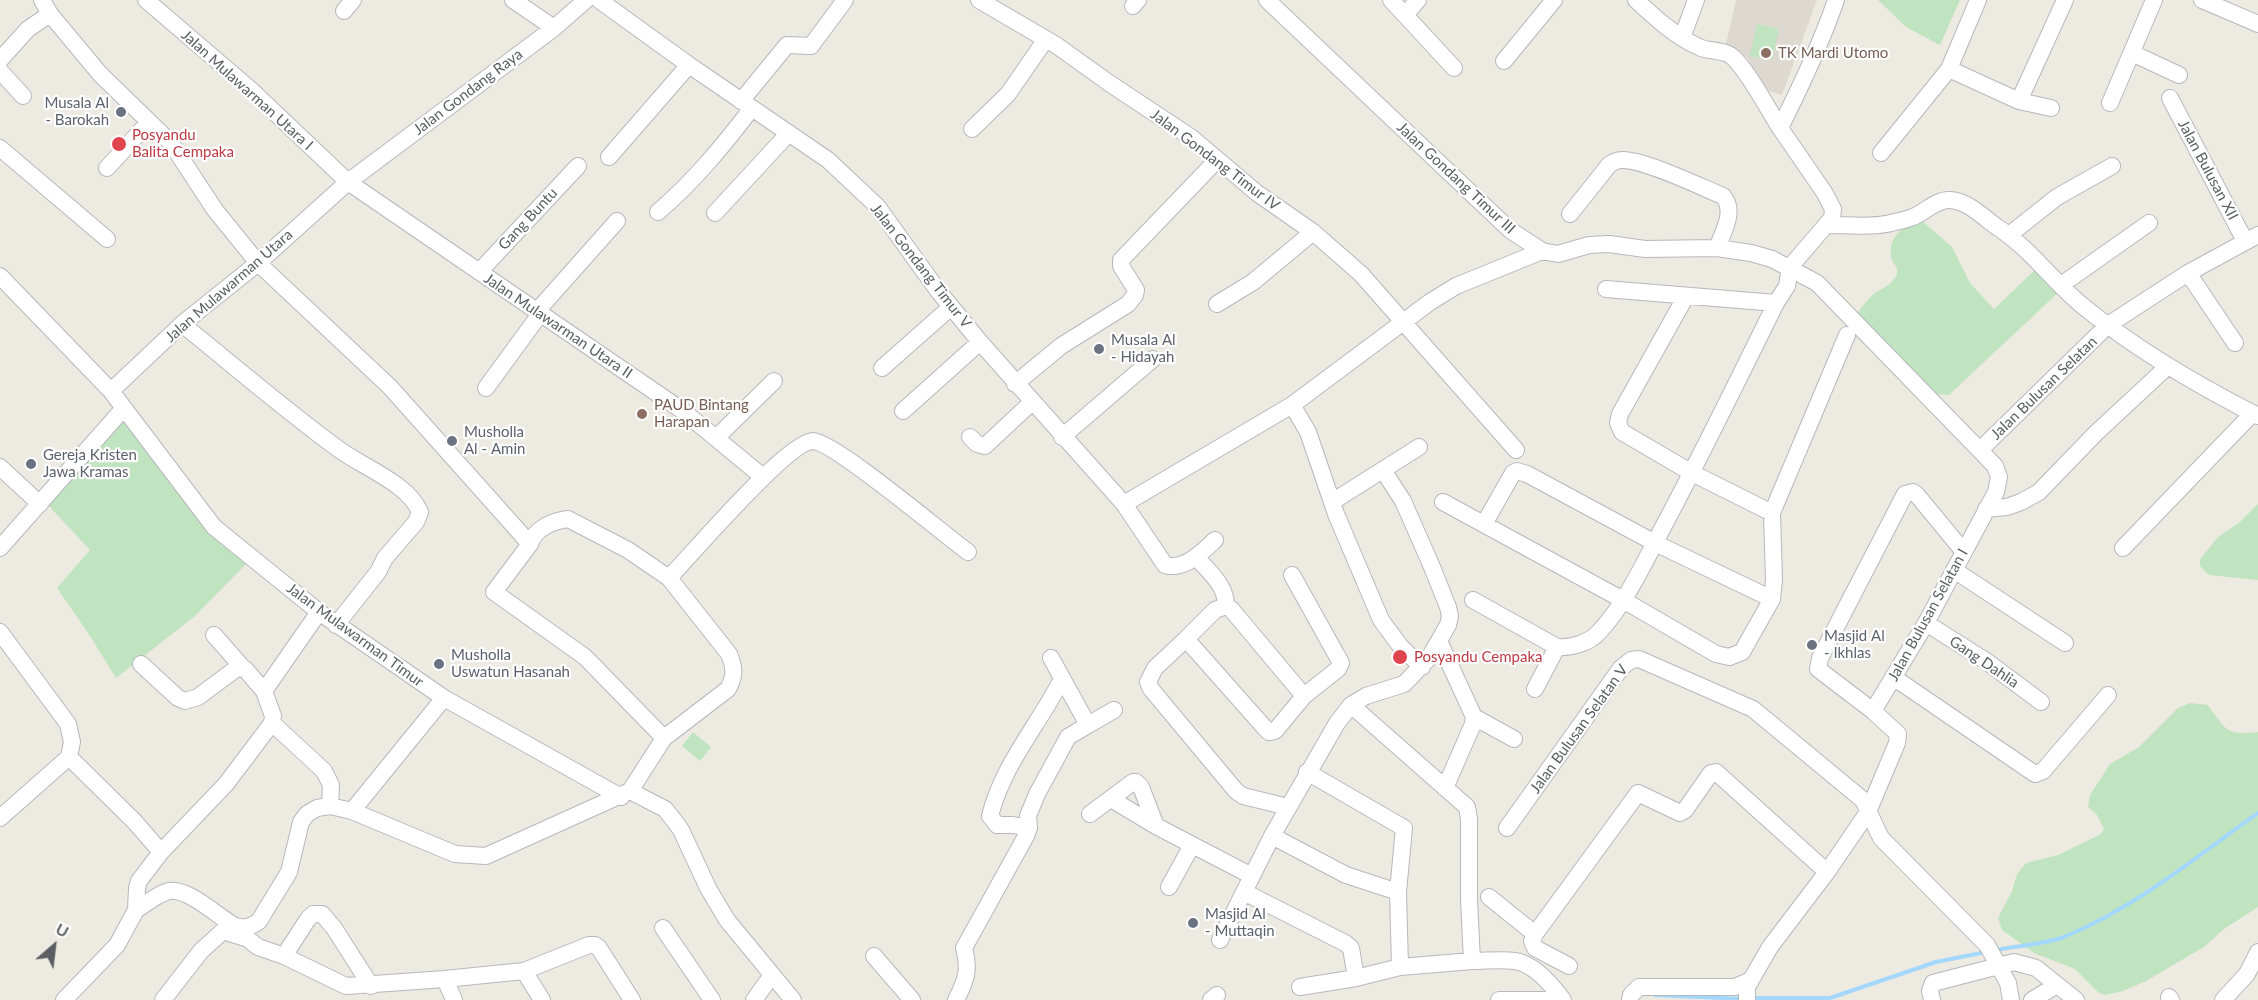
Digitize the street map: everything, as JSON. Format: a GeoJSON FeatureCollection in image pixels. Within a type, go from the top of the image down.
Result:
{"type":"FeatureCollection","features":[{"type":"Feature","properties":{"kind":"street","name":"Jalan Mulawarman Utara I"},"geometry":{"type":"LineString","coordinates":[[146,0],[250,89],[348,182]]}},
{"type":"Feature","properties":{"kind":"street"},"geometry":{"type":"LineString","coordinates":[[513,0],[554,28]]}},
{"type":"Feature","properties":{"kind":"street","name":"Jalan Gondang Raya"},"geometry":{"type":"LineString","coordinates":[[348,182],[554,28],[586,0]]}},
{"type":"Feature","properties":{"kind":"street","name":"Jalan Gondang Timur V"},"geometry":{"type":"LineString","coordinates":[[599,0],[828,160],[877,206],[951,307],[980,342],[1031,403],[1124,504],[1165,565],[1173,567],[1196,558]]}},
{"type":"Feature","properties":{"kind":"street"},"geometry":{"type":"LineString","coordinates":[[658,212],[686,188],[720,150],[747,104],[787,45],[811,46],[845,0]]}},
{"type":"Feature","properties":{"kind":"street","name":"Jalan Gondang Timur IV"},"geometry":{"type":"LineString","coordinates":[[979,0],[1046,39],[1192,138],[1257,193],[1313,232],[1361,274],[1516,450]]}},
{"type":"Feature","properties":{"kind":"street"},"geometry":{"type":"LineString","coordinates":[[1391,0],[1454,68]]}},
{"type":"Feature","properties":{"kind":"street"},"geometry":{"type":"LineString","coordinates":[[1405,15],[1418,0]]}},
{"type":"Feature","properties":{"kind":"street"},"geometry":{"type":"LineString","coordinates":[[1504,61],[1554,0]]}},
{"type":"Feature","properties":{"kind":"street"},"geometry":{"type":"LineString","coordinates":[[1473,600],[1557,647],[1576,645],[1598,633],[1623,600],[1692,473],[1776,303],[1787,286],[1790,267],[1832,218],[1833,209],[1807,165],[1779,128],[1740,66],[1730,56],[1719,51],[1700,48],[1682,38],[1636,0]]}},
{"type":"Feature","properties":{"kind":"street"},"geometry":{"type":"LineString","coordinates":[[1682,38],[1696,0]]}},
{"type":"Feature","properties":{"kind":"street"},"geometry":{"type":"LineString","coordinates":[[1779,128],[1803,81],[1836,0]]}},
{"type":"Feature","properties":{"kind":"street"},"geometry":{"type":"LineString","coordinates":[[1881,153],[1948,69],[1978,0]]}},
{"type":"Feature","properties":{"kind":"street"},"geometry":{"type":"LineString","coordinates":[[2019,100],[2065,0]]}},
{"type":"Feature","properties":{"kind":"street"},"geometry":{"type":"LineString","coordinates":[[2110,103],[2154,0]]}},
{"type":"Feature","properties":{"kind":"street"},"geometry":{"type":"LineString","coordinates":[[2202,0],[2258,24]]}},
{"type":"Feature","properties":{"kind":"street","name":"Jalan Gondang Timur III"},"geometry":{"type":"LineString","coordinates":[[1273,2],[1510,230],[1542,251]]}},
{"type":"Feature","properties":{"kind":"street"},"geometry":{"type":"LineString","coordinates":[[0,60],[46,7],[100,74],[171,143],[215,210],[258,263],[390,387],[530,544]]}},
{"type":"Feature","properties":{"kind":"street"},"geometry":{"type":"LineString","coordinates":[[972,129],[1008,94],[1046,39]]}},
{"type":"Feature","properties":{"kind":"street"},"geometry":{"type":"LineString","coordinates":[[2132,52],[2179,75]]}},
{"type":"Feature","properties":{"kind":"street"},"geometry":{"type":"LineString","coordinates":[[609,157],[689,65]]}},
{"type":"Feature","properties":{"kind":"street"},"geometry":{"type":"LineString","coordinates":[[1948,69],[2019,100],[2051,108]]}},
{"type":"Feature","properties":{"kind":"street"},"geometry":{"type":"LineString","coordinates":[[0,71],[23,96]]}},
{"type":"Feature","properties":{"kind":"street","name":"Jalan Bulusan XII"},"geometry":{"type":"LineString","coordinates":[[2170,98],[2252,238]]}},
{"type":"Feature","properties":{"kind":"street"},"geometry":{"type":"LineString","coordinates":[[107,168],[149,122]]}},
{"type":"Feature","properties":{"kind":"street"},"geometry":{"type":"LineString","coordinates":[[715,213],[789,133]]}},
{"type":"Feature","properties":{"kind":"street"},"geometry":{"type":"LineString","coordinates":[[0,148],[107,239]]}},
{"type":"Feature","properties":{"kind":"street"},"geometry":{"type":"LineString","coordinates":[[1570,214],[1609,165],[1623,159],[1632,161],[1661,170],[1723,196],[1728,202],[1729,210],[1717,248]]}},
{"type":"Feature","properties":{"kind":"street"},"geometry":{"type":"LineString","coordinates":[[1015,384],[1061,346],[1128,303],[1135,296],[1136,290],[1121,266],[1121,260],[1218,160]]}},
{"type":"Feature","properties":{"kind":"street","name":"Gang Buntu"},"geometry":{"type":"LineString","coordinates":[[479,272],[578,166]]}},
{"type":"Feature","properties":{"kind":"street"},"geometry":{"type":"LineString","coordinates":[[2009,235],[2057,197],[2112,166]]}},
{"type":"Feature","properties":{"kind":"street","name":"Jalan Mulawarman Utara"},"geometry":{"type":"LineString","coordinates":[[111,391],[183,324],[258,263],[348,182]]}},
{"type":"Feature","properties":{"kind":"street","name":"Jalan Mulawarman Utara II"},"geometry":{"type":"LineString","coordinates":[[348,182],[683,411],[763,477]]}},
{"type":"Feature","properties":{"kind":"street"},"geometry":{"type":"LineString","coordinates":[[1827,225],[1892,224],[1913,217],[1941,201],[1949,200],[1972,208],[2009,235],[2039,261],[2082,306],[2108,325],[2167,367],[2256,415],[2123,548]]}},
{"type":"Feature","properties":{"kind":"street"},"geometry":{"type":"LineString","coordinates":[[486,387],[538,312],[617,221]]}},
{"type":"Feature","properties":{"kind":"street"},"geometry":{"type":"LineString","coordinates":[[2061,285],[2149,223]]}},
{"type":"Feature","properties":{"kind":"street"},"geometry":{"type":"LineString","coordinates":[[1217,304],[1253,282],[1313,232]]}},
{"type":"Feature","properties":{"kind":"street","name":"Jalan Bulusan Selatan"},"geometry":{"type":"LineString","coordinates":[[1980,450],[2108,325],[2188,273],[2252,238]]}},
{"type":"Feature","properties":{"kind":"street"},"geometry":{"type":"LineString","coordinates":[[1124,504],[1292,405],[1456,286],[1542,251],[1558,254],[1589,245],[1609,244],[1645,249],[1717,248],[1751,253],[1790,267]]}},
{"type":"Feature","properties":{"kind":"street","name":"Jalan Bulusan Selatan I"},"geometry":{"type":"LineString","coordinates":[[1790,267],[1817,283],[1980,450],[1995,466],[2000,477],[1995,492],[1926,623],[1873,711]]}},
{"type":"Feature","properties":{"kind":"street"},"geometry":{"type":"LineString","coordinates":[[2188,273],[2235,343]]}},
{"type":"Feature","properties":{"kind":"street","name":"Jalan Mulawarman Timur"},"geometry":{"type":"LineString","coordinates":[[0,276],[111,391],[214,527],[319,612],[444,698],[625,794],[665,809],[681,830],[708,888],[727,920],[793,1000]]}},
{"type":"Feature","properties":{"kind":"street"},"geometry":{"type":"LineString","coordinates":[[1605,289],[1776,303]]}},
{"type":"Feature","properties":{"kind":"street"},"geometry":{"type":"LineString","coordinates":[[1686,296],[1620,414],[1618,423],[1622,432],[1692,473],[1772,513]]}},
{"type":"Feature","properties":{"kind":"street"},"geometry":{"type":"LineString","coordinates":[[882,368],[951,307]]}},
{"type":"Feature","properties":{"kind":"street"},"geometry":{"type":"LineString","coordinates":[[183,324],[339,450],[405,491],[416,502],[420,512],[417,522],[385,558],[378,572],[336,625]]}},
{"type":"Feature","properties":{"kind":"street"},"geometry":{"type":"LineString","coordinates":[[1443,502],[1623,600],[1716,654],[1730,657],[1742,652],[1772,599],[1774,580],[1772,513],[1847,335]]}},
{"type":"Feature","properties":{"kind":"street"},"geometry":{"type":"LineString","coordinates":[[903,411],[980,342]]}},
{"type":"Feature","properties":{"kind":"street"},"geometry":{"type":"LineString","coordinates":[[1062,437],[1153,359]]}},
{"type":"Feature","properties":{"kind":"street"},"geometry":{"type":"LineString","coordinates":[[1986,508],[2014,504],[2039,492],[2096,433],[2167,367]]}},
{"type":"Feature","properties":{"kind":"street"},"geometry":{"type":"LineString","coordinates":[[717,437],[774,381]]}},
{"type":"Feature","properties":{"kind":"street"},"geometry":{"type":"LineString","coordinates":[[970,437],[977,444],[984,446],[1031,403]]}},
{"type":"Feature","properties":{"kind":"street"},"geometry":{"type":"LineString","coordinates":[[1292,405],[1308,432],[1332,502],[1381,620],[1401,647],[1422,667]]}},
{"type":"Feature","properties":{"kind":"street"},"geometry":{"type":"LineString","coordinates":[[0,548],[124,408]]}},
{"type":"Feature","properties":{"kind":"street"},"geometry":{"type":"LineString","coordinates":[[669,578],[763,477],[807,442],[821,442],[913,508],[968,552]]}},
{"type":"Feature","properties":{"kind":"street"},"geometry":{"type":"LineString","coordinates":[[1332,502],[1419,447]]}},
{"type":"Feature","properties":{"kind":"street"},"geometry":{"type":"LineString","coordinates":[[0,467],[40,504]]}},
{"type":"Feature","properties":{"kind":"street"},"geometry":{"type":"LineString","coordinates":[[1220,940],[1272,836],[1337,723],[1351,705],[1366,696],[1401,686],[1422,667],[1448,625],[1450,616],[1448,607],[1403,501],[1383,470]]}},
{"type":"Feature","properties":{"kind":"street"},"geometry":{"type":"LineString","coordinates":[[1484,524],[1517,471],[1527,474],[1655,543],[1772,599]]}},
{"type":"Feature","properties":{"kind":"street"},"geometry":{"type":"LineString","coordinates":[[1630,1000],[1631,995],[1639,987],[1748,989],[1770,947],[1827,872],[1868,812],[1897,743],[1898,734],[1873,711],[1818,669],[1825,646],[1905,494],[1914,492],[1964,552]]}},
{"type":"Feature","properties":{"kind":"street"},"geometry":{"type":"LineString","coordinates":[[136,910],[162,894],[172,891],[190,896],[235,926],[252,927],[259,921],[289,872],[301,822],[307,814],[317,808],[330,806],[352,811],[455,854],[486,856],[625,794],[664,738],[728,689],[734,678],[733,664],[729,654],[669,578],[628,550],[568,519],[557,521],[544,527],[532,539],[494,592],[585,657],[664,738]]}},
{"type":"Feature","properties":{"kind":"street"},"geometry":{"type":"LineString","coordinates":[[1215,540],[1196,558],[1222,587],[1226,594],[1226,606]]}},
{"type":"Feature","properties":{"kind":"street"},"geometry":{"type":"LineString","coordinates":[[1954,570],[2065,643]]}},
{"type":"Feature","properties":{"kind":"street"},"geometry":{"type":"LineString","coordinates":[[1186,639],[1269,732],[1275,731],[1304,696],[1338,669],[1341,663],[1292,575]]}},
{"type":"Feature","properties":{"kind":"street"},"geometry":{"type":"LineString","coordinates":[[1226,606],[1215,610],[1151,673],[1148,682],[1151,689],[1236,791],[1244,796],[1288,807]]}},
{"type":"Feature","properties":{"kind":"street"},"geometry":{"type":"LineString","coordinates":[[1226,606],[1231,609],[1304,696]]}},
{"type":"Feature","properties":{"kind":"street"},"geometry":{"type":"LineString","coordinates":[[264,691],[319,612]]}},
{"type":"Feature","properties":{"kind":"street","name":"Gang Dahlia"},"geometry":{"type":"LineString","coordinates":[[1926,623],[1986,661],[2041,702]]}},
{"type":"Feature","properties":{"kind":"street"},"geometry":{"type":"LineString","coordinates":[[0,632],[68,724],[72,742],[69,757],[0,818]]}},
{"type":"Feature","properties":{"kind":"street"},"geometry":{"type":"LineString","coordinates":[[214,635],[264,691],[272,720],[324,771],[331,785],[330,806]]}},
{"type":"Feature","properties":{"kind":"street"},"geometry":{"type":"LineString","coordinates":[[1439,641],[1474,717],[1445,788]]}},
{"type":"Feature","properties":{"kind":"street"},"geometry":{"type":"LineString","coordinates":[[1535,689],[1557,647]]}},
{"type":"Feature","properties":{"kind":"street"},"geometry":{"type":"LineString","coordinates":[[1051,658],[1088,725]]}},
{"type":"Feature","properties":{"kind":"street","name":"Jalan Bulusan Selatan V"},"geometry":{"type":"LineString","coordinates":[[1507,828],[1621,668],[1631,660],[1639,659],[1752,709],[1863,800],[1868,812]]}},
{"type":"Feature","properties":{"kind":"street"},"geometry":{"type":"LineString","coordinates":[[141,664],[178,698],[185,701],[198,697],[234,669],[243,668]]}},
{"type":"Feature","properties":{"kind":"street"},"geometry":{"type":"LineString","coordinates":[[1893,677],[2035,774],[2043,771],[2108,695]]}},
{"type":"Feature","properties":{"kind":"street"},"geometry":{"type":"LineString","coordinates":[[1029,828],[997,825],[990,816],[995,794],[1011,760],[1062,680]]}},
{"type":"Feature","properties":{"kind":"street"},"geometry":{"type":"LineString","coordinates":[[352,811],[444,698]]}},
{"type":"Feature","properties":{"kind":"street"},"geometry":{"type":"LineString","coordinates":[[1351,705],[1467,807],[1472,961]]}},
{"type":"Feature","properties":{"kind":"street"},"geometry":{"type":"LineString","coordinates":[[956,1000],[964,984],[968,962],[964,948],[1026,836],[1029,828],[1028,816],[1068,737],[1114,710]]}},
{"type":"Feature","properties":{"kind":"street"},"geometry":{"type":"LineString","coordinates":[[1474,717],[1514,739]]}},
{"type":"Feature","properties":{"kind":"street"},"geometry":{"type":"LineString","coordinates":[[64,1000],[117,945],[136,910],[139,881],[161,852],[226,784],[272,720]]}},
{"type":"Feature","properties":{"kind":"street"},"geometry":{"type":"LineString","coordinates":[[69,757],[134,821],[161,852]]}},
{"type":"Feature","properties":{"kind":"street"},"geometry":{"type":"LineString","coordinates":[[1307,772],[1404,828],[1398,892],[1400,967]]}},
{"type":"Feature","properties":{"kind":"street"},"geometry":{"type":"LineString","coordinates":[[1569,966],[1535,948],[1532,941],[1638,793],[1680,813],[1685,810],[1711,773],[1716,772],[1827,872]]}},
{"type":"Feature","properties":{"kind":"street"},"geometry":{"type":"LineString","coordinates":[[1090,814],[1133,782],[1139,783],[1156,826]]}},
{"type":"Feature","properties":{"kind":"street"},"geometry":{"type":"LineString","coordinates":[[1111,799],[1156,826],[1252,876]]}},
{"type":"Feature","properties":{"kind":"street"},"geometry":{"type":"LineString","coordinates":[[1868,812],[1881,838],[1893,852],[1993,956],[2008,984],[2011,1000]]}},
{"type":"Feature","properties":{"kind":"street"},"geometry":{"type":"LineString","coordinates":[[1272,836],[1346,875],[1398,892]]}},
{"type":"Feature","properties":{"kind":"street"},"geometry":{"type":"LineString","coordinates":[[1169,887],[1192,845]]}},
{"type":"Feature","properties":{"kind":"street"},"geometry":{"type":"LineString","coordinates":[[1244,892],[1345,943],[1351,948],[1356,978]]}},
{"type":"Feature","properties":{"kind":"street"},"geometry":{"type":"LineString","coordinates":[[1490,897],[1535,934]]}},
{"type":"Feature","properties":{"kind":"street"},"geometry":{"type":"LineString","coordinates":[[284,956],[308,919],[313,914],[322,914],[334,928],[371,986]]}},
{"type":"Feature","properties":{"kind":"street"},"geometry":{"type":"LineString","coordinates":[[663,928],[712,1000]]}},
{"type":"Feature","properties":{"kind":"street"},"geometry":{"type":"LineString","coordinates":[[163,1000],[190,964],[223,931],[248,939],[258,947],[284,956],[338,984],[355,987],[524,971],[589,945],[595,945],[632,1000]]}},
{"type":"Feature","properties":{"kind":"street"},"geometry":{"type":"LineString","coordinates":[[2223,1000],[2247,974],[2258,952]]}},
{"type":"Feature","properties":{"kind":"street"},"geometry":{"type":"LineString","coordinates":[[874,956],[912,1000]]}},
{"type":"Feature","properties":{"kind":"street"},"geometry":{"type":"LineString","coordinates":[[1932,1000],[1930,991],[1933,983],[1993,956],[2036,968],[2076,1000]]}},
{"type":"Feature","properties":{"kind":"street"},"geometry":{"type":"LineString","coordinates":[[1300,987],[1356,978],[1400,967],[1472,961],[1515,961],[1534,970],[1563,1000]]}},
{"type":"Feature","properties":{"kind":"street"},"geometry":{"type":"LineString","coordinates":[[524,971],[542,1000]]}},
{"type":"Feature","properties":{"kind":"street"},"geometry":{"type":"LineString","coordinates":[[445,979],[454,1000]]}},
{"type":"Feature","properties":{"kind":"street"},"geometry":{"type":"LineString","coordinates":[[754,1000],[776,979]]}},
{"type":"Feature","properties":{"kind":"street"},"geometry":{"type":"LineString","coordinates":[[766,1000],[776,979]]}},
{"type":"Feature","properties":{"kind":"street"},"geometry":{"type":"LineString","coordinates":[[2032,1000],[2052,988]]}},
{"type":"Feature","properties":{"kind":"street"},"geometry":{"type":"LineString","coordinates":[[1499,1000],[1555,1000]]}},
{"type":"Feature","properties":{"kind":"shaded area","name":"TK Mardi Utomo"},"geometry":{"type":"Polygon","coordinates":[[[1736,0],[1817,0],[1782,95],[1765,90],[1747,57],[1725,49],[1736,0]]]}},
{"type":"Feature","properties":{"kind":"green space"},"geometry":{"type":"Polygon","coordinates":[[[1878,0],[1960,0],[1940,45],[1906,27],[1878,0]]]}},
{"type":"Feature","properties":{"kind":"green space"},"geometry":{"type":"Polygon","coordinates":[[[1757,24],[1779,29],[1772,60],[1750,56],[1757,24]]]}},
{"type":"Feature","properties":{"kind":"green space"},"geometry":{"type":"Polygon","coordinates":[[[1921,220],[1952,247],[1970,283],[1994,309],[2036,269],[2061,290],[1949,395],[1937,394],[1923,384],[1857,315],[1870,298],[1890,283],[1897,274],[1891,257],[1895,237],[1903,228],[1921,220]]]}},
{"type":"Feature","properties":{"kind":"green space"},"geometry":{"type":"Polygon","coordinates":[[[123,421],[203,520],[247,563],[195,616],[116,678],[57,588],[90,550],[46,503],[123,421]]]}},
{"type":"Feature","properties":{"kind":"green space"},"geometry":{"type":"Polygon","coordinates":[[[2258,504],[2258,580],[2209,575],[2200,566],[2200,559],[2218,537],[2240,522],[2258,504]]]}},
{"type":"Feature","properties":{"kind":"green space"},"geometry":{"type":"Polygon","coordinates":[[[2190,703],[2208,705],[2223,726],[2233,732],[2258,732],[2258,907],[2224,929],[2204,947],[2146,981],[2123,991],[2106,995],[2099,993],[2075,969],[2034,953],[2002,930],[1998,918],[2012,891],[2017,874],[2026,863],[2058,855],[2101,834],[2104,829],[2097,815],[2088,807],[2090,795],[2110,764],[2139,747],[2178,708],[2190,703]]]}},
{"type":"Feature","properties":{"kind":"green space"},"geometry":{"type":"Polygon","coordinates":[[[693,732],[711,747],[700,761],[682,746],[693,732]]]}},
{"type":"Feature","properties":{"kind":"waterway"},"geometry":{"type":"LineString","coordinates":[[1996,950],[2064,937],[2116,912],[2164,881],[2258,813]]}},
{"type":"Feature","properties":{"kind":"waterway"},"geometry":{"type":"LineString","coordinates":[[1751,998],[1830,998],[1936,962],[1986,952]]}},
{"type":"Feature","properties":{"kind":"waterway"},"geometry":{"type":"LineString","coordinates":[[1655,995],[1744,999]]}},
{"type":"Feature","properties":{"kind":"place","name":"TK Mardi Utomo"},"geometry":{"type":"Point","coordinates":[1766,53]}},
{"type":"Feature","properties":{"kind":"place","name":"Musala Al - Barokah"},"geometry":{"type":"Point","coordinates":[121,112]}},
{"type":"Feature","properties":{"kind":"place","name":"Posyandu Balita Cempaka"},"geometry":{"type":"Point","coordinates":[119,144]}},
{"type":"Feature","properties":{"kind":"place","name":"Musala Al - Hidayah"},"geometry":{"type":"Point","coordinates":[1099,349]}},
{"type":"Feature","properties":{"kind":"place","name":"PAUD Bintang Harapan"},"geometry":{"type":"Point","coordinates":[642,414]}},
{"type":"Feature","properties":{"kind":"place","name":"Musholla Al - Amin"},"geometry":{"type":"Point","coordinates":[452,441]}},
{"type":"Feature","properties":{"kind":"place","name":"Gereja Kristen Jawa Kramas"},"geometry":{"type":"Point","coordinates":[31,464]}},
{"type":"Feature","properties":{"kind":"place","name":"Masjid Al - Ikhlas"},"geometry":{"type":"Point","coordinates":[1812,645]}},
{"type":"Feature","properties":{"kind":"place","name":"Posyandu Cempaka"},"geometry":{"type":"Point","coordinates":[1400,657]}},
{"type":"Feature","properties":{"kind":"place","name":"Musholla Uswatun Hasanah"},"geometry":{"type":"Point","coordinates":[439,664]}},
{"type":"Feature","properties":{"kind":"place","name":"Masjid Al - Muttaqin"},"geometry":{"type":"Point","coordinates":[1193,923]}}]}
